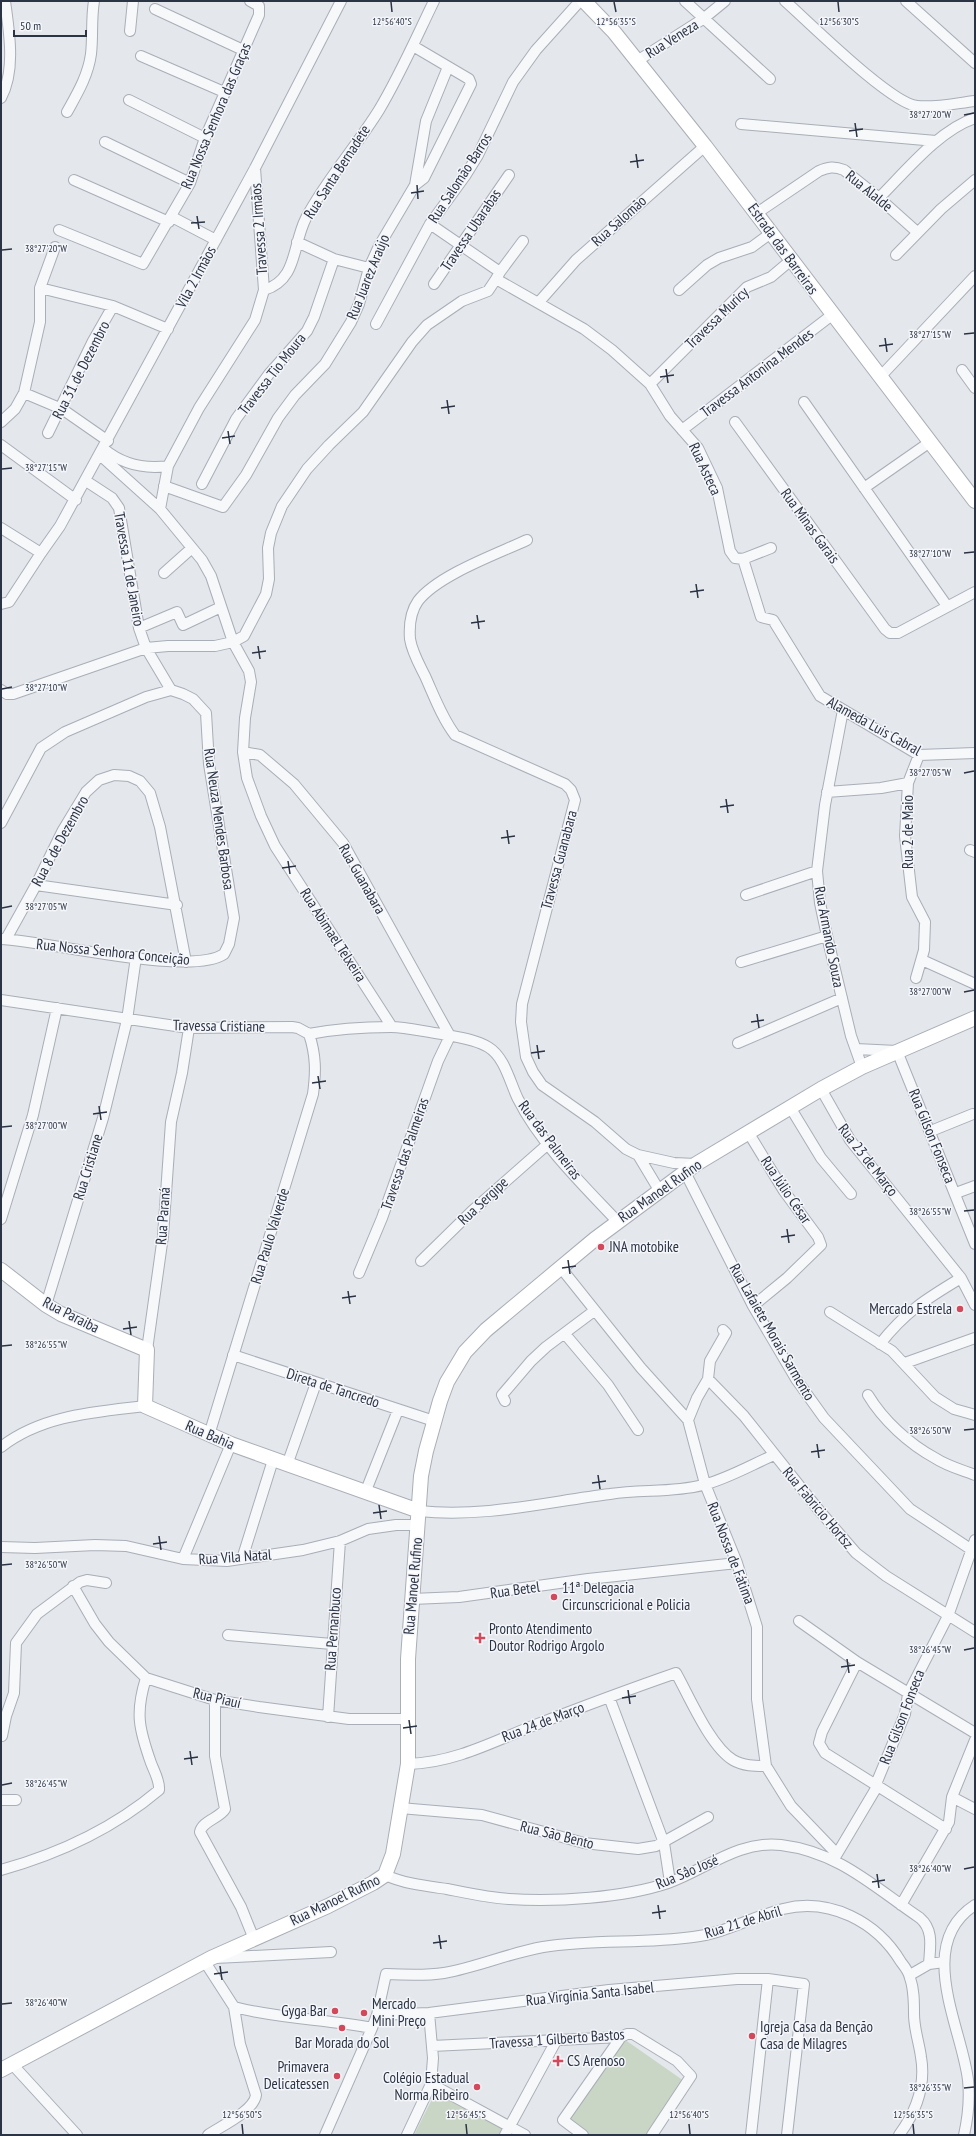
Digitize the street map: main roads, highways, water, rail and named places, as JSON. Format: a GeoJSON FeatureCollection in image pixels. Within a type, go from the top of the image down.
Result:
{"type":"FeatureCollection","features":[{"type":"Feature","properties":{"kind":"main road","name":"Estrada das Barreiras"},"geometry":{"type":"LineString","coordinates":[[584,1],[614,32],[757,213],[790,261],[975,501]]}},
{"type":"Feature","properties":{"kind":"main road","name":"Rua Manoel Rufino"},"geometry":{"type":"LineString","coordinates":[[6,2067],[208,1960],[373,1884],[385,1876],[394,1854],[408,1764],[408,1659],[421,1476],[434,1421],[447,1382],[465,1352],[486,1330],[617,1221],[690,1168],[790,1107],[862,1067],[975,1018]]}},
{"type":"Feature","properties":{"kind":"main road","name":"Rua Paraiba"},"geometry":{"type":"LineString","coordinates":[[1,1270],[46,1305],[85,1325],[147,1350]]}},
{"type":"Feature","properties":{"kind":"main road","name":"Rua Paraná"},"geometry":{"type":"LineString","coordinates":[[145,1406],[147,1350]]}},
{"type":"Feature","properties":{"kind":"main road","name":"Rua Bahia"},"geometry":{"type":"LineString","coordinates":[[145,1406],[231,1444],[419,1511]]}},
{"type":"Feature","properties":{"kind":"place","name":"JNA motobike"},"geometry":{"type":"Point","coordinates":[601,1247]}},
{"type":"Feature","properties":{"kind":"place","name":"Mercado Estrela"},"geometry":{"type":"Point","coordinates":[960,1309]}},
{"type":"Feature","properties":{"kind":"place","name":"11ª Delegacia Circunscricional e Policia"},"geometry":{"type":"Point","coordinates":[554,1597]}},
{"type":"Feature","properties":{"kind":"place","name":"Pronto Atendimento Doutor Rodrigo Argolo"},"geometry":{"type":"Point","coordinates":[480,1638]}},
{"type":"Feature","properties":{"kind":"place","name":"Gyga Bar"},"geometry":{"type":"Point","coordinates":[335,2011]}},
{"type":"Feature","properties":{"kind":"place","name":"Mercado Mini Preço"},"geometry":{"type":"Point","coordinates":[364,2013]}},
{"type":"Feature","properties":{"kind":"place","name":"Bar Morada do Sol"},"geometry":{"type":"Point","coordinates":[342,2028]}},
{"type":"Feature","properties":{"kind":"place","name":"Igreja Casa da Benção Casa de Milagres"},"geometry":{"type":"Point","coordinates":[752,2036]}},
{"type":"Feature","properties":{"kind":"place","name":"CS Arenoso"},"geometry":{"type":"Point","coordinates":[558,2061]}},
{"type":"Feature","properties":{"kind":"place","name":"Primavera Delicatessen"},"geometry":{"type":"Point","coordinates":[337,2076]}},
{"type":"Feature","properties":{"kind":"place","name":"Colégio Estadual Norma Ribeiro"},"geometry":{"type":"Point","coordinates":[477,2087]}}]}
